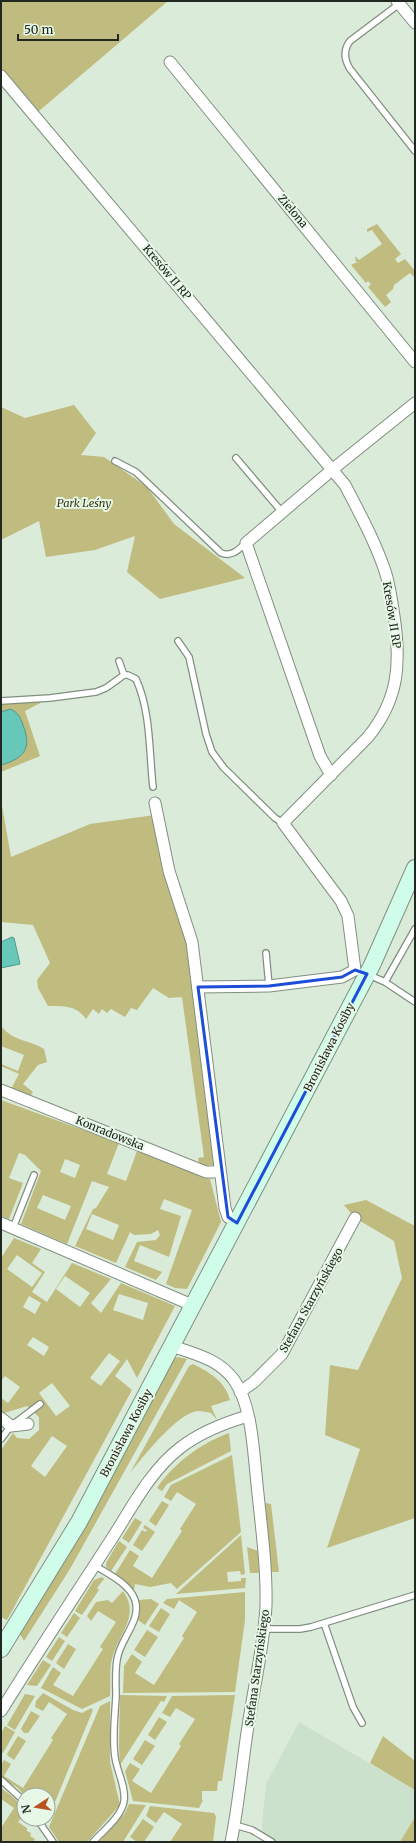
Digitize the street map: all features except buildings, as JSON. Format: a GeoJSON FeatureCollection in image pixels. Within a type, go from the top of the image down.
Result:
{"type":"FeatureCollection","features":[{"type":"Feature","properties":{"kind":"street"},"geometry":{"type":"LineString","coordinates":[[398,2],[415,23]]}},
{"type":"Feature","properties":{"kind":"street","name":"Zielona"},"geometry":{"type":"LineString","coordinates":[[170,62],[415,362]]}},
{"type":"Feature","properties":{"kind":"street","name":"Kresów II RP"},"geometry":{"type":"LineString","coordinates":[[1,76],[333,469],[345,485],[386,574],[396,633],[398,657],[397,677],[388,708],[379,724],[349,758],[283,823]]}},
{"type":"Feature","properties":{"kind":"street"},"geometry":{"type":"LineString","coordinates":[[331,775],[320,756],[246,543],[333,469],[415,403]]}},
{"type":"Feature","properties":{"kind":"street"},"geometry":{"type":"LineString","coordinates":[[154,803],[169,871],[192,942],[220,1172],[228,1217],[238,1223]]}},
{"type":"Feature","properties":{"kind":"street"},"geometry":{"type":"LineString","coordinates":[[198,987],[269,986],[342,977],[361,972],[348,916],[341,901],[283,823]]}},
{"type":"Feature","properties":{"kind":"street","name":"Bronisława Kosiby"},"geometry":{"type":"LineString","coordinates":[[3,1641],[79,1522],[192,1305],[238,1223],[361,972],[415,868]]}},
{"type":"Feature","properties":{"kind":"street","name":"Konradowska"},"geometry":{"type":"LineString","coordinates":[[1,1090],[206,1172],[220,1172]]}},
{"type":"Feature","properties":{"kind":"street","name":"Stefana Starzyńskiego"},"geometry":{"type":"LineString","coordinates":[[240,1392],[251,1384],[282,1354],[355,1218]]}},
{"type":"Feature","properties":{"kind":"street"},"geometry":{"type":"LineString","coordinates":[[1,1223],[192,1305]]}},
{"type":"Feature","properties":{"kind":"street","name":"Stefana Starzyńskiego"},"geometry":{"type":"LineString","coordinates":[[172,1346],[215,1362],[225,1369],[234,1381],[240,1392],[248,1416],[254,1458],[265,1573],[264,1629],[231,1842]]}},
{"type":"Feature","properties":{"kind":"street"},"geometry":{"type":"LineString","coordinates":[[1,1711],[153,1475],[179,1448],[219,1426],[248,1416]]}},
{"type":"Feature","properties":{"kind":"street"},"geometry":{"type":"LineString","coordinates":[[1,1418],[12,1426],[28,1424]]}},
{"type":"Feature","properties":{"kind":"lane"},"geometry":{"type":"LineString","coordinates":[[398,2],[350,41],[346,49],[345,57],[350,69],[415,151]]}},
{"type":"Feature","properties":{"kind":"lane"},"geometry":{"type":"LineString","coordinates":[[236,458],[282,512]]}},
{"type":"Feature","properties":{"kind":"lane"},"geometry":{"type":"LineString","coordinates":[[114,461],[136,472],[221,553],[227,555],[233,553],[246,543]]}},
{"type":"Feature","properties":{"kind":"lane"},"geometry":{"type":"LineString","coordinates":[[178,641],[189,657],[206,734],[212,752],[224,768],[275,818],[283,823]]}},
{"type":"Feature","properties":{"kind":"lane"},"geometry":{"type":"LineString","coordinates":[[120,661],[124,675]]}},
{"type":"Feature","properties":{"kind":"lane"},"geometry":{"type":"LineString","coordinates":[[1,701],[50,698],[96,692],[106,688],[124,675],[128,675],[136,679],[142,696],[148,731],[153,787]]}},
{"type":"Feature","properties":{"kind":"lane"},"geometry":{"type":"LineString","coordinates":[[385,982],[415,929]]}},
{"type":"Feature","properties":{"kind":"lane"},"geometry":{"type":"LineString","coordinates":[[266,953],[269,986]]}},
{"type":"Feature","properties":{"kind":"lane"},"geometry":{"type":"LineString","coordinates":[[361,972],[385,982],[415,1002]]}},
{"type":"Feature","properties":{"kind":"lane"},"geometry":{"type":"LineString","coordinates":[[13,1228],[34,1176]]}},
{"type":"Feature","properties":{"kind":"lane"},"geometry":{"type":"LineString","coordinates":[[1,1439],[12,1426],[40,1404]]}},
{"type":"Feature","properties":{"kind":"lane"},"geometry":{"type":"LineString","coordinates":[[93,1842],[118,1814],[124,1802],[124,1789],[115,1757],[114,1728],[116,1660],[133,1620],[136,1607],[134,1599],[125,1586],[94,1565]]}},
{"type":"Feature","properties":{"kind":"lane"},"geometry":{"type":"LineString","coordinates":[[264,1629],[300,1629],[415,1595]]}},
{"type":"Feature","properties":{"kind":"lane"},"geometry":{"type":"LineString","coordinates":[[324,1623],[351,1701],[362,1723]]}},
{"type":"Feature","properties":{"kind":"lane"},"geometry":{"type":"LineString","coordinates":[[1,1780],[16,1794]]}},
{"type":"Feature","properties":{"kind":"lane"},"geometry":{"type":"LineString","coordinates":[[235,1824],[252,1830],[272,1842]]}},
{"type":"Feature","properties":{"kind":"lane"},"geometry":{"type":"LineString","coordinates":[[43,1827],[53,1842]]}},
{"type":"Feature","properties":{"kind":"highlighted area"},"geometry":{"type":"Polygon","coordinates":[[[355,970],[367,974],[295,1114],[237,1223],[228,1217],[198,987],[269,986],[342,977],[355,970]]]}},
{"type":"Feature","properties":{"kind":"shaded area"},"geometry":{"type":"Polygon","coordinates":[[[299,1722],[415,1790],[415,1817],[400,1842],[272,1842],[261,1836],[266,1784],[299,1722]]]}},
{"type":"Feature","properties":{"kind":"green space"},"geometry":{"type":"Polygon","coordinates":[[[1,1],[168,1],[39,111],[1,69],[1,1]]]}},
{"type":"Feature","properties":{"kind":"green space"},"geometry":{"type":"Polygon","coordinates":[[[377,224],[401,254],[395,259],[398,263],[405,259],[415,271],[415,278],[410,273],[394,285],[393,289],[386,295],[391,302],[385,307],[368,287],[371,284],[368,281],[366,283],[351,265],[360,262],[356,262],[355,256],[359,260],[382,244],[372,230],[367,232],[367,229],[377,224]]]}},
{"type":"Feature","properties":{"kind":"green space","name":"Park Leśny"},"geometry":{"type":"Polygon","coordinates":[[[74,405],[96,433],[81,455],[104,457],[147,487],[174,524],[245,578],[160,599],[127,572],[135,536],[95,550],[46,557],[39,521],[1,540],[1,407],[25,418],[74,405]]]}},
{"type":"Feature","properties":{"kind":"green space"},"geometry":{"type":"Polygon","coordinates":[[[46,700],[25,711],[40,756],[1,772],[1,765],[7,763],[1,704],[46,700]]]}},
{"type":"Feature","properties":{"kind":"green space"},"geometry":{"type":"Polygon","coordinates":[[[1,800],[11,857],[90,824],[155,815],[190,943],[214,1165],[203,1166],[199,1163],[198,1158],[204,1157],[182,997],[169,998],[153,988],[137,1010],[131,1008],[125,1017],[111,1009],[107,1013],[102,1009],[99,1014],[93,1009],[86,1019],[78,1011],[69,1007],[48,1006],[38,988],[37,980],[50,963],[33,925],[1,922],[1,800]]]}},
{"type":"Feature","properties":{"kind":"green space"},"geometry":{"type":"Polygon","coordinates":[[[1,1026],[16,1038],[44,1049],[47,1062],[38,1065],[23,1084],[33,1092],[31,1095],[24,1096],[11,1089],[19,1074],[1,1066],[1,1064],[18,1071],[24,1055],[1,1046],[1,1026]]]}},
{"type":"Feature","properties":{"kind":"green space"},"geometry":{"type":"Polygon","coordinates":[[[1,1100],[119,1143],[107,1174],[126,1181],[137,1151],[210,1179],[221,1222],[187,1289],[175,1288],[166,1284],[192,1210],[164,1199],[160,1209],[181,1216],[169,1257],[140,1245],[134,1261],[162,1272],[156,1280],[125,1267],[137,1242],[156,1240],[160,1235],[158,1230],[151,1234],[134,1235],[130,1232],[116,1263],[75,1246],[93,1209],[96,1208],[109,1187],[92,1181],[67,1244],[21,1224],[41,1171],[25,1155],[19,1153],[9,1178],[23,1183],[9,1219],[1,1216],[1,1100]],[[65,1159],[60,1172],[75,1178],[80,1165],[65,1159]],[[43,1195],[37,1208],[65,1220],[71,1206],[43,1195]],[[92,1214],[86,1229],[113,1240],[119,1225],[92,1214]]]}},
{"type":"Feature","properties":{"kind":"green space"},"geometry":{"type":"Polygon","coordinates":[[[366,1200],[415,1226],[415,1518],[327,1548],[360,1449],[325,1435],[330,1365],[358,1370],[402,1278],[394,1241],[355,1218],[344,1205],[366,1200]]]}},
{"type":"Feature","properties":{"kind":"green space"},"geometry":{"type":"Polygon","coordinates":[[[14,1238],[41,1249],[32,1263],[45,1272],[32,1292],[47,1302],[72,1263],[111,1279],[91,1303],[101,1313],[121,1283],[175,1306],[137,1378],[127,1359],[115,1376],[132,1390],[7,1620],[1,1617],[1,1450],[13,1433],[17,1438],[29,1439],[39,1430],[39,1417],[27,1406],[1,1414],[1,1398],[8,1403],[20,1387],[5,1376],[1,1381],[1,1258],[14,1238]],[[17,1255],[7,1269],[32,1287],[42,1273],[17,1255]],[[65,1276],[56,1289],[80,1307],[90,1293],[65,1276]],[[119,1294],[113,1310],[143,1320],[148,1303],[119,1294]],[[29,1296],[23,1307],[35,1314],[41,1303],[29,1296]],[[33,1337],[27,1345],[44,1356],[49,1347],[33,1337]],[[109,1353],[90,1378],[101,1386],[120,1361],[109,1353]],[[52,1383],[39,1393],[56,1416],[70,1406],[52,1383]],[[52,1436],[31,1466],[45,1477],[67,1446],[52,1436]]]}},
{"type":"Feature","properties":{"kind":"green space"},"geometry":{"type":"Polygon","coordinates":[[[178,1357],[187,1359],[70,1569],[24,1641],[19,1632],[173,1359],[178,1357]]]}},
{"type":"Feature","properties":{"kind":"green space"},"geometry":{"type":"Polygon","coordinates":[[[193,1364],[216,1378],[228,1393],[230,1400],[211,1406],[217,1420],[211,1413],[198,1411],[180,1419],[161,1437],[130,1473],[189,1366],[193,1364]]]}},
{"type":"Feature","properties":{"kind":"green space"},"geometry":{"type":"Polygon","coordinates":[[[229,1433],[231,1451],[167,1484],[162,1491],[157,1488],[171,1470],[198,1448],[229,1433]]]}},
{"type":"Feature","properties":{"kind":"green space"},"geometry":{"type":"Polygon","coordinates":[[[232,1455],[241,1532],[177,1589],[171,1583],[150,1587],[135,1584],[134,1590],[115,1574],[130,1550],[139,1556],[133,1566],[152,1578],[182,1531],[180,1529],[196,1504],[177,1492],[171,1501],[164,1497],[171,1485],[232,1455]]]}},
{"type":"Feature","properties":{"kind":"green space"},"geometry":{"type":"Polygon","coordinates":[[[162,1501],[169,1505],[156,1526],[149,1521],[162,1501]]]}},
{"type":"Feature","properties":{"kind":"green space"},"geometry":{"type":"Polygon","coordinates":[[[265,1503],[271,1504],[279,1572],[271,1572],[265,1503]]]}},
{"type":"Feature","properties":{"kind":"green space"},"geometry":{"type":"Polygon","coordinates":[[[135,1518],[142,1522],[129,1543],[122,1538],[135,1518]]]}},
{"type":"Feature","properties":{"kind":"green space"},"geometry":{"type":"Polygon","coordinates":[[[145,1525],[155,1532],[142,1551],[133,1545],[142,1530],[146,1532],[147,1530],[143,1528],[145,1525]]]}},
{"type":"Feature","properties":{"kind":"green space"},"geometry":{"type":"Polygon","coordinates":[[[241,1535],[245,1574],[241,1575],[240,1571],[227,1572],[228,1582],[241,1581],[241,1578],[246,1578],[245,1588],[176,1594],[241,1535]]]}},
{"type":"Feature","properties":{"kind":"green space"},"geometry":{"type":"Polygon","coordinates":[[[119,1541],[127,1547],[111,1571],[106,1567],[106,1563],[119,1541]]]}},
{"type":"Feature","properties":{"kind":"green space"},"geometry":{"type":"Polygon","coordinates":[[[247,1547],[258,1551],[259,1573],[250,1573],[247,1547]]]}},
{"type":"Feature","properties":{"kind":"green space"},"geometry":{"type":"Polygon","coordinates":[[[102,1577],[106,1580],[104,1579],[97,1588],[99,1590],[82,1615],[75,1611],[94,1580],[102,1577]]]}},
{"type":"Feature","properties":{"kind":"green space"},"geometry":{"type":"Polygon","coordinates":[[[123,1591],[128,1600],[130,1609],[129,1617],[112,1659],[110,1696],[82,1709],[41,1688],[53,1667],[61,1673],[53,1685],[73,1696],[103,1649],[100,1647],[116,1622],[98,1611],[91,1621],[87,1616],[96,1602],[108,1600],[112,1603],[123,1591]]]}},
{"type":"Feature","properties":{"kind":"green space"},"geometry":{"type":"Polygon","coordinates":[[[245,1592],[245,1620],[235,1692],[123,1693],[124,1666],[132,1654],[142,1662],[135,1673],[154,1685],[184,1638],[182,1636],[197,1612],[179,1600],[174,1609],[163,1603],[167,1599],[245,1592]]]}},
{"type":"Feature","properties":{"kind":"green space"},"geometry":{"type":"Polygon","coordinates":[[[151,1599],[159,1604],[145,1625],[138,1620],[140,1613],[139,1600],[151,1599]]]}},
{"type":"Feature","properties":{"kind":"green space"},"geometry":{"type":"Polygon","coordinates":[[[161,1608],[170,1614],[159,1632],[149,1626],[161,1608]]]}},
{"type":"Feature","properties":{"kind":"green space"},"geometry":{"type":"Polygon","coordinates":[[[74,1613],[80,1618],[67,1637],[61,1633],[74,1613]]]}},
{"type":"Feature","properties":{"kind":"green space"},"geometry":{"type":"Polygon","coordinates":[[[147,1630],[158,1637],[145,1657],[134,1650],[147,1630]]]}},
{"type":"Feature","properties":{"kind":"green space"},"geometry":{"type":"Polygon","coordinates":[[[59,1637],[65,1641],[52,1661],[46,1657],[59,1637]]]}},
{"type":"Feature","properties":{"kind":"green space"},"geometry":{"type":"Polygon","coordinates":[[[68,1644],[76,1649],[64,1669],[56,1663],[68,1644]]]}},
{"type":"Feature","properties":{"kind":"green space"},"geometry":{"type":"Polygon","coordinates":[[[43,1660],[51,1665],[37,1686],[27,1685],[43,1660]]]}},
{"type":"Feature","properties":{"kind":"green space"},"geometry":{"type":"Polygon","coordinates":[[[43,1693],[73,1710],[82,1713],[91,1708],[93,1710],[56,1800],[56,1787],[24,1787],[53,1740],[51,1738],[67,1714],[49,1702],[43,1711],[35,1707],[36,1701],[43,1693]]]}},
{"type":"Feature","properties":{"kind":"green space"},"geometry":{"type":"Polygon","coordinates":[[[25,1694],[35,1696],[15,1730],[7,1725],[25,1694]]]}},
{"type":"Feature","properties":{"kind":"green space"},"geometry":{"type":"Polygon","coordinates":[[[120,1695],[167,1696],[164,1702],[161,1701],[120,1765],[119,1746],[120,1695]]]}},
{"type":"Feature","properties":{"kind":"green space"},"geometry":{"type":"Polygon","coordinates":[[[235,1695],[222,1781],[218,1781],[217,1791],[202,1791],[203,1800],[199,1808],[133,1801],[125,1771],[130,1763],[140,1769],[132,1781],[151,1793],[181,1746],[179,1744],[195,1719],[176,1708],[170,1717],[162,1713],[172,1696],[235,1695]]]}},
{"type":"Feature","properties":{"kind":"green space"},"geometry":{"type":"Polygon","coordinates":[[[110,1701],[110,1762],[120,1805],[87,1842],[59,1842],[49,1827],[56,1827],[56,1810],[100,1706],[110,1701]]]}},
{"type":"Feature","properties":{"kind":"green space"},"geometry":{"type":"Polygon","coordinates":[[[31,1711],[40,1716],[28,1733],[24,1733],[21,1729],[31,1711]]]}},
{"type":"Feature","properties":{"kind":"green space"},"geometry":{"type":"Polygon","coordinates":[[[159,1717],[167,1722],[155,1740],[148,1735],[159,1717]]]}},
{"type":"Feature","properties":{"kind":"green space"},"geometry":{"type":"Polygon","coordinates":[[[5,1726],[15,1732],[3,1753],[1,1752],[1,1733],[5,1726]]]}},
{"type":"Feature","properties":{"kind":"green space"},"geometry":{"type":"Polygon","coordinates":[[[18,1736],[26,1741],[14,1760],[7,1754],[18,1736]]]}},
{"type":"Feature","properties":{"kind":"green space"},"geometry":{"type":"Polygon","coordinates":[[[383,1736],[415,1761],[415,1790],[370,1763],[383,1736]]]}},
{"type":"Feature","properties":{"kind":"green space"},"geometry":{"type":"Polygon","coordinates":[[[145,1740],[155,1746],[142,1765],[133,1759],[145,1740]]]}},
{"type":"Feature","properties":{"kind":"green space"},"geometry":{"type":"Polygon","coordinates":[[[4,1760],[11,1764],[4,1776],[21,1787],[16,1787],[1,1777],[1,1765],[4,1760]]]}},
{"type":"Feature","properties":{"kind":"green space"},"geometry":{"type":"Polygon","coordinates":[[[1,1788],[16,1800],[16,1827],[27,1828],[27,1831],[31,1833],[30,1836],[35,1839],[33,1842],[1,1842],[1,1828],[14,1808],[1,1799],[1,1788]]]}},
{"type":"Feature","properties":{"kind":"green space"},"geometry":{"type":"Polygon","coordinates":[[[129,1804],[146,1805],[123,1842],[99,1842],[125,1813],[129,1804]]]}},
{"type":"Feature","properties":{"kind":"green space"},"geometry":{"type":"Polygon","coordinates":[[[150,1806],[214,1813],[216,1817],[213,1842],[170,1842],[182,1824],[164,1812],[156,1823],[146,1816],[150,1806]]]}},
{"type":"Feature","properties":{"kind":"green space"},"geometry":{"type":"Polygon","coordinates":[[[415,1817],[415,1842],[400,1842],[415,1817]]]}},
{"type":"Feature","properties":{"kind":"green space"},"geometry":{"type":"Polygon","coordinates":[[[143,1819],[154,1827],[144,1842],[137,1842],[130,1837],[143,1819]]]}},
{"type":"Feature","properties":{"kind":"water"},"geometry":{"type":"Polygon","coordinates":[[[10,709],[17,713],[21,720],[27,740],[24,751],[21,755],[16,759],[1,765],[1,712],[10,709]]]}},
{"type":"Feature","properties":{"kind":"water"},"geometry":{"type":"Polygon","coordinates":[[[12,937],[14,938],[20,964],[1,968],[1,942],[12,937]]]}}]}
